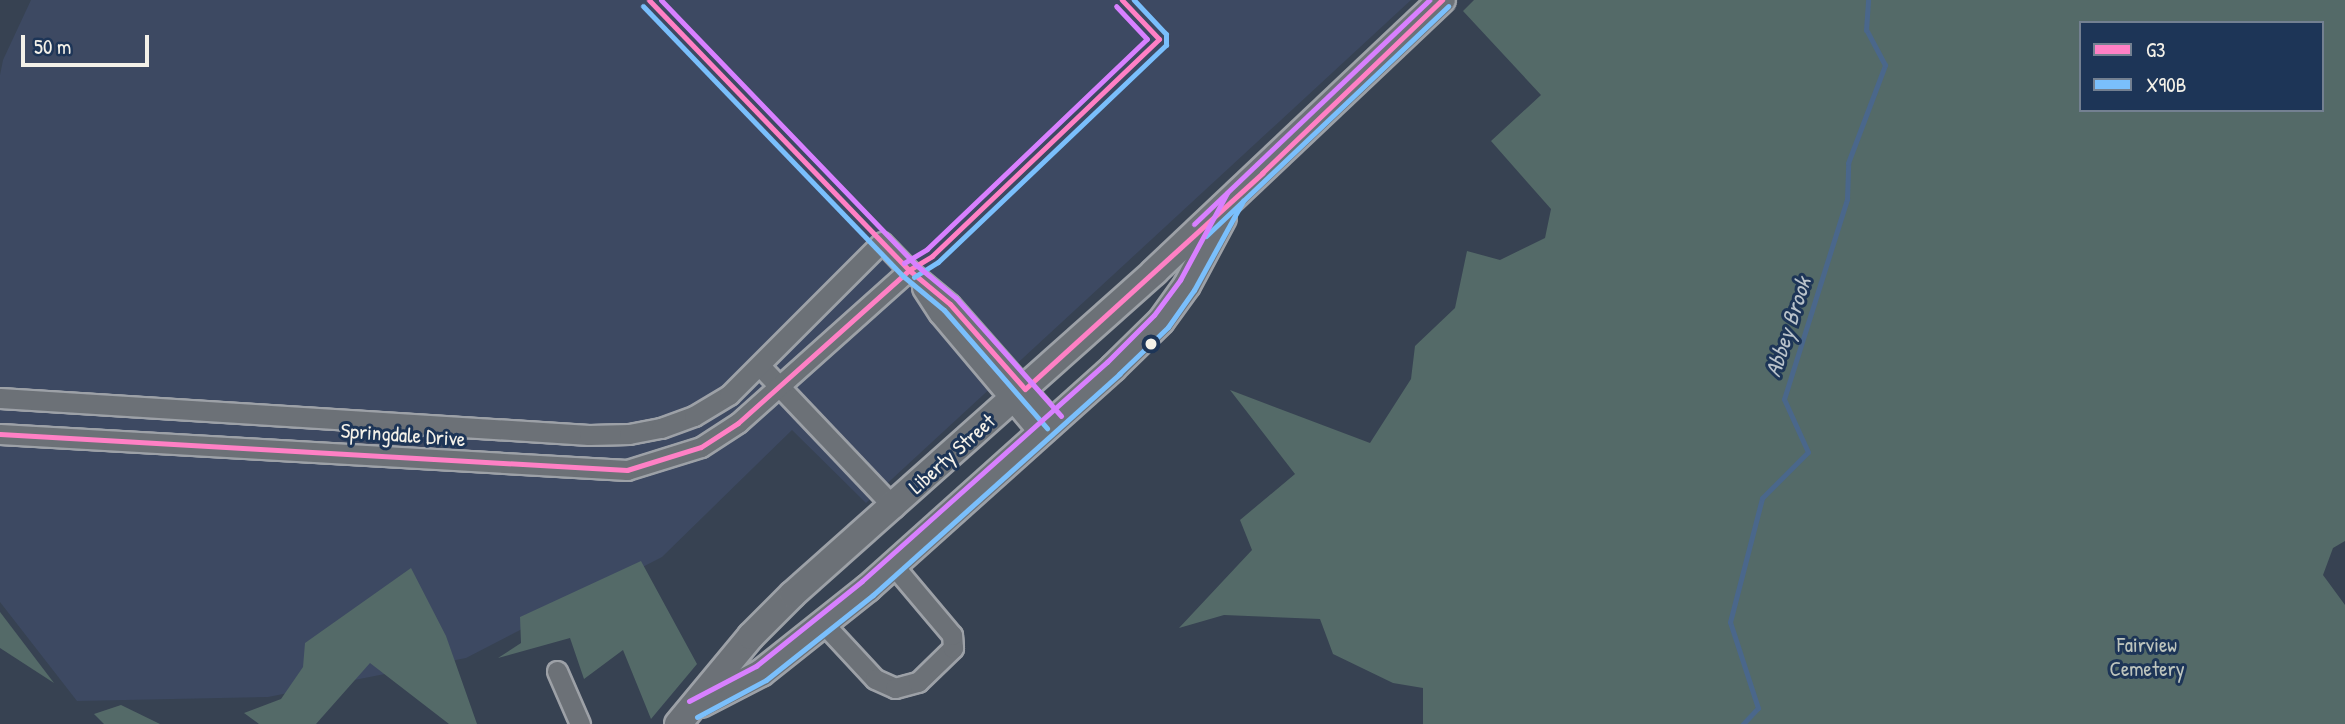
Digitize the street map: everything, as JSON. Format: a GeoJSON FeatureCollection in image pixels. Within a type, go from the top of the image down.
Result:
{"type":"FeatureCollection","features":[{"type":"Feature","properties":{"kind":"main road","name":"Liberty Street"},"geometry":{"type":"LineString","coordinates":[[686,716],[734,657],[793,594],[1018,395],[1235,197],[1442,0]]}},
{"type":"Feature","properties":{"kind":"main road","name":"Liberty Street"},"geometry":{"type":"LineString","coordinates":[[686,716],[761,673],[894,565],[1161,321],[1187,285],[1235,197]]}},
{"type":"Feature","properties":{"kind":"street","name":"Springdale Drive"},"geometry":{"type":"LineString","coordinates":[[0,398],[456,427],[629,434],[661,428],[694,416],[729,394],[882,242],[909,270],[738,423],[701,447],[626,470],[0,434]]}},
{"type":"Feature","properties":{"kind":"street"},"geometry":{"type":"LineString","coordinates":[[909,270],[950,304],[1018,395],[1047,428]]}},
{"type":"Feature","properties":{"kind":"street"},"geometry":{"type":"LineString","coordinates":[[760,366],[894,506]]}},
{"type":"Feature","properties":{"kind":"street"},"geometry":{"type":"LineString","coordinates":[[823,623],[875,679],[895,688],[918,682],[953,648],[953,640],[937,614],[894,565]]}},
{"type":"Feature","properties":{"kind":"street"},"geometry":{"type":"LineString","coordinates":[[556,671],[580,724]]}},
{"type":"Feature","properties":{"kind":"shaded area"},"geometry":{"type":"Polygon","coordinates":[[[31,0],[1411,0],[866,503],[792,430],[662,557],[466,658],[268,697],[77,701],[0,602],[0,75],[3,60],[31,0]]]}},
{"type":"Feature","properties":{"kind":"green space","name":"Fairview Cemetery"},"geometry":{"type":"Polygon","coordinates":[[[1474,0],[2345,0],[2345,541],[2333,548],[2323,575],[2345,605],[2345,724],[1423,724],[1423,688],[1393,683],[1333,654],[1320,619],[1224,615],[1179,628],[1252,550],[1240,520],[1295,474],[1230,390],[1370,443],[1411,379],[1415,346],[1455,308],[1467,251],[1500,260],[1545,238],[1551,209],[1491,141],[1541,95],[1463,11],[1474,0]]]}},
{"type":"Feature","properties":{"kind":"green space"},"geometry":{"type":"Polygon","coordinates":[[[641,561],[697,664],[651,719],[623,650],[584,679],[570,638],[498,658],[521,643],[520,617],[641,561]]]}},
{"type":"Feature","properties":{"kind":"green space"},"geometry":{"type":"Polygon","coordinates":[[[411,568],[446,636],[477,724],[449,724],[370,663],[316,724],[259,724],[244,713],[281,699],[303,667],[305,643],[411,568]]]}},
{"type":"Feature","properties":{"kind":"green space"},"geometry":{"type":"Polygon","coordinates":[[[0,612],[54,683],[0,648],[0,612]]]}},
{"type":"Feature","properties":{"kind":"green space"},"geometry":{"type":"Polygon","coordinates":[[[121,705],[160,724],[104,724],[94,714],[121,705]]]}},
{"type":"Feature","properties":{"kind":"waterway","name":"Abbey Brook"},"geometry":{"type":"LineString","coordinates":[[1743,724],[1758,708],[1730,622],[1762,498],[1808,452],[1784,399],[1847,199],[1848,163],[1885,65],[1866,30],[1868,0]]}},
{"type":"Feature","properties":{"kind":"transit line","name":"G3"},"geometry":{"type":"LineString","coordinates":[[649,0],[909,270],[950,304],[1025,389],[1262,173],[1442,0]]}},
{"type":"Feature","properties":{"kind":"transit line"},"geometry":{"type":"LineString","coordinates":[[661,0],[915,264],[956,298],[1061,416]]}},
{"type":"Feature","properties":{"kind":"transit line","name":"G3"},"geometry":{"type":"LineString","coordinates":[[0,434],[627,470],[701,447],[738,423],[909,270],[932,256],[1159,39],[1122,0]]}},
{"type":"Feature","properties":{"kind":"transit line","name":"X90B"},"geometry":{"type":"LineString","coordinates":[[914,277],[938,262],[1166,45],[1166,34],[1134,0]]}},
{"type":"Feature","properties":{"kind":"transit line"},"geometry":{"type":"LineString","coordinates":[[1194,224],[1429,0]]}},
{"type":"Feature","properties":{"kind":"transit line","name":"X90B"},"geometry":{"type":"LineString","coordinates":[[643,6],[903,276],[944,310],[1047,428]]}},
{"type":"Feature","properties":{"kind":"transit line"},"geometry":{"type":"LineString","coordinates":[[904,263],[927,249],[1147,39],[1116,6]]}},
{"type":"Feature","properties":{"kind":"transit line","name":"X90B"},"geometry":{"type":"LineString","coordinates":[[1206,236],[1448,6]]}},
{"type":"Feature","properties":{"kind":"transit line"},"geometry":{"type":"LineString","coordinates":[[689,701],[756,666],[862,581],[1107,362],[1154,315],[1180,280],[1227,193]]}},
{"type":"Feature","properties":{"kind":"transit line","name":"X90B"},"geometry":{"type":"LineString","coordinates":[[697,717],[766,680],[873,595],[1119,374],[1168,327],[1194,290],[1243,201]]}}]}
